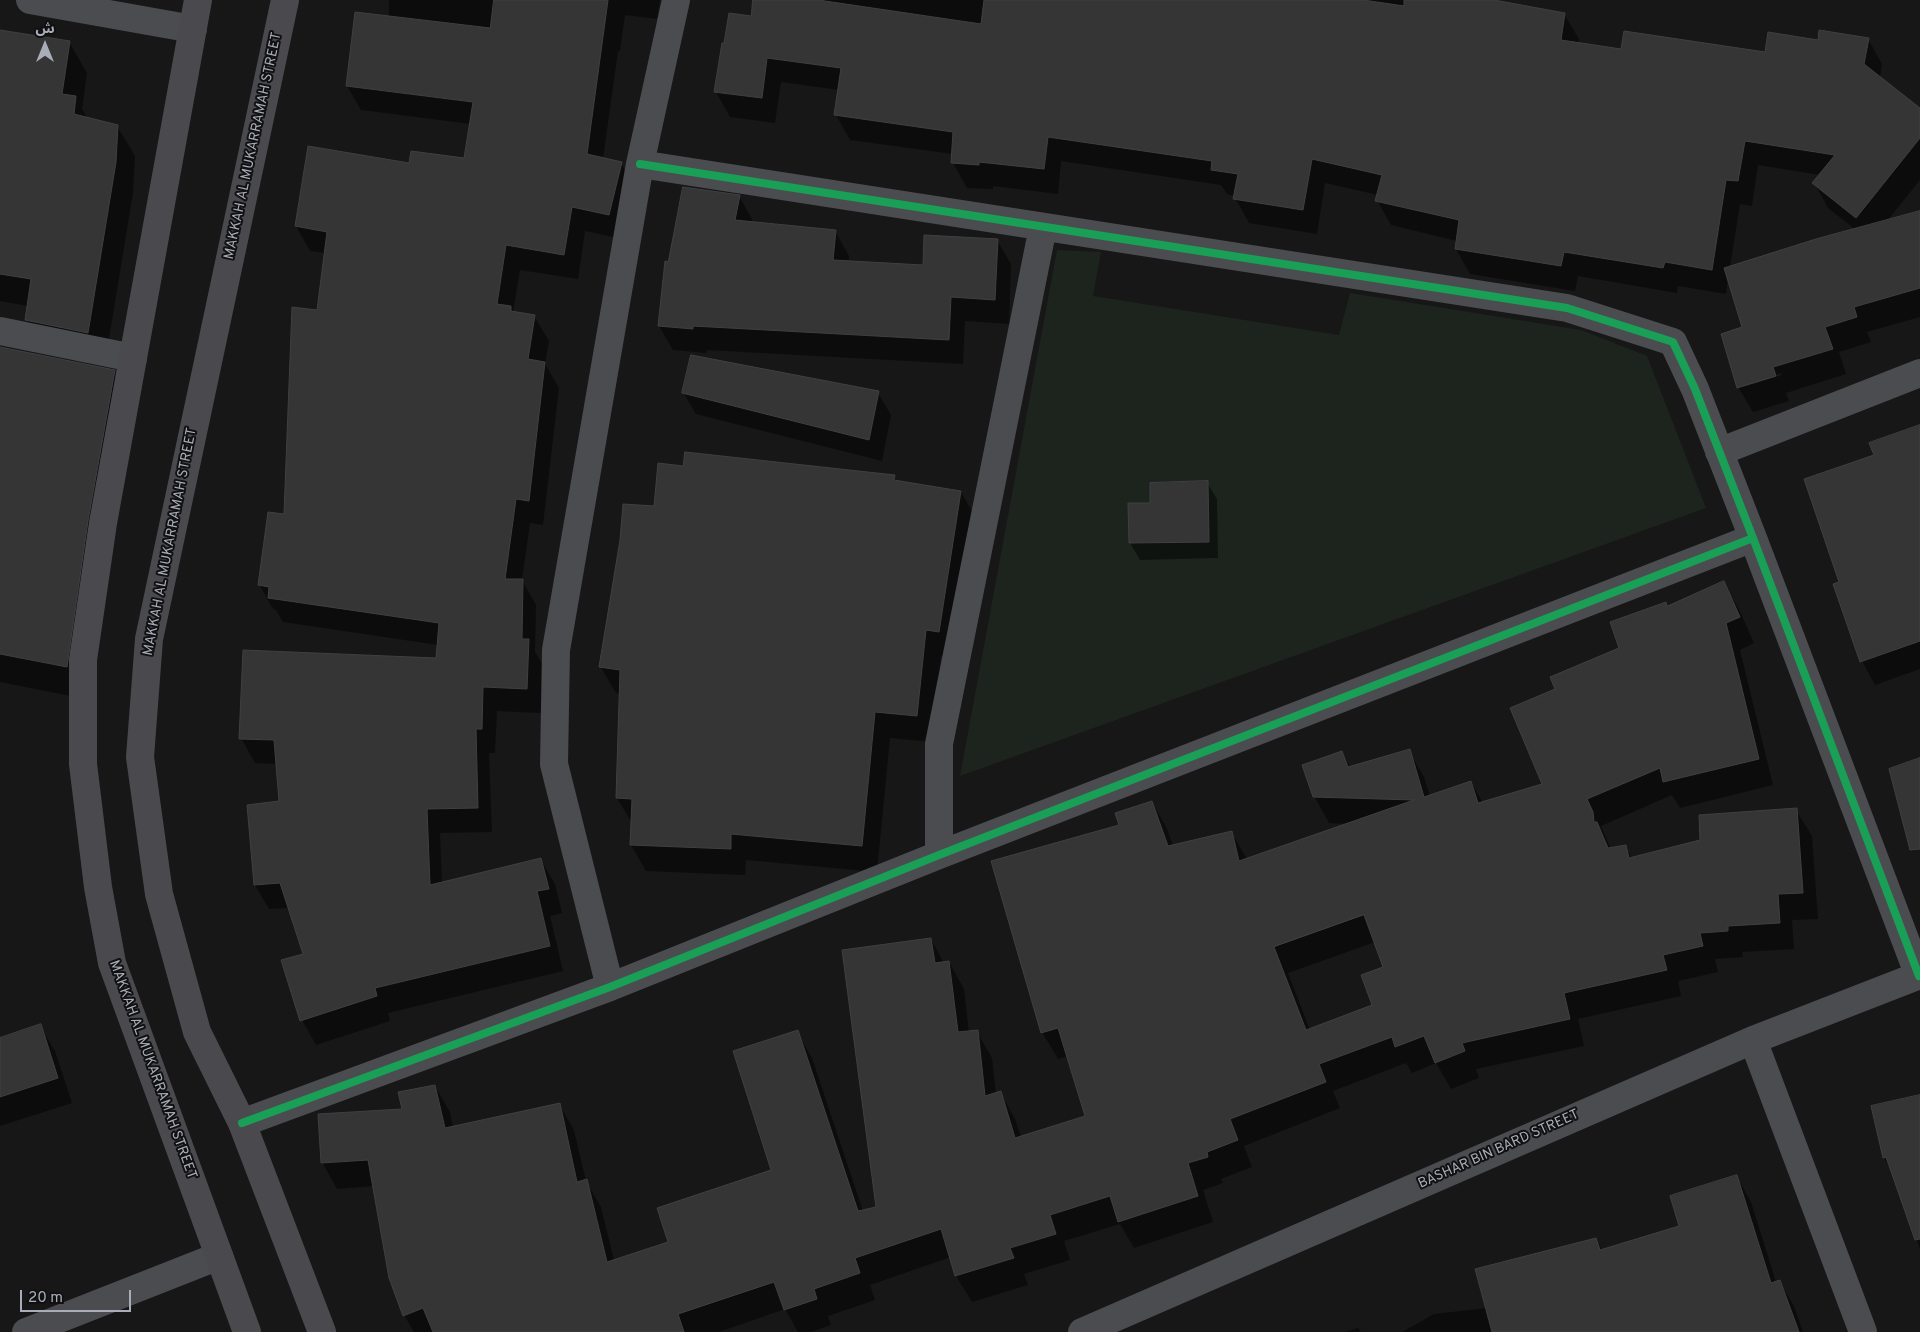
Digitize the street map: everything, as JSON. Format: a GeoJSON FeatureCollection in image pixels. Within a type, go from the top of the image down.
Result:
{"type":"FeatureCollection","features":[{"type":"Feature","properties":{"kind":"main road","name":"MAKKAH AL MUKARRAMAH STREET"},"geometry":{"type":"LineString","coordinates":[[198,0],[103,522],[84,660],[84,764],[98,887],[112,963],[247,1332]]}},
{"type":"Feature","properties":{"kind":"main road","name":"MAKKAH AL MUKARRAMAH STREET"},"geometry":{"type":"LineString","coordinates":[[285,0],[149,639],[140,757],[159,894],[197,1032],[242,1124],[322,1332]]}},
{"type":"Feature","properties":{"kind":"street"},"geometry":{"type":"LineString","coordinates":[[30,0],[193,29]]}},
{"type":"Feature","properties":{"kind":"street"},"geometry":{"type":"LineString","coordinates":[[610,987],[554,764],[556,650],[640,164],[676,0]]}},
{"type":"Feature","properties":{"kind":"street"},"geometry":{"type":"LineString","coordinates":[[640,164],[1567,308],[1673,342],[1695,389],[1720,452],[1919,976]]}},
{"type":"Feature","properties":{"kind":"street"},"geometry":{"type":"LineString","coordinates":[[939,855],[939,744],[1043,227]]}},
{"type":"Feature","properties":{"kind":"street"},"geometry":{"type":"LineString","coordinates":[[0,331],[133,358]]}},
{"type":"Feature","properties":{"kind":"street"},"geometry":{"type":"LineString","coordinates":[[1720,452],[1920,373]]}},
{"type":"Feature","properties":{"kind":"street"},"geometry":{"type":"LineString","coordinates":[[242,1124],[610,987],[939,855],[1753,538]]}},
{"type":"Feature","properties":{"kind":"street","name":"BASHAR BIN BARD STREET"},"geometry":{"type":"LineString","coordinates":[[1082,1332],[1753,1040],[1919,976]]}},
{"type":"Feature","properties":{"kind":"street"},"geometry":{"type":"LineString","coordinates":[[1753,1040],[1863,1332]]}},
{"type":"Feature","properties":{"kind":"street"},"geometry":{"type":"LineString","coordinates":[[26,1332],[219,1256]]}},
{"type":"Feature","properties":{"kind":"shaded area"},"geometry":{"type":"Polygon","coordinates":[[[1057,250],[1101,252],[1093,296],[1339,335],[1350,293],[1581,330],[1647,356],[1706,508],[960,776],[1057,250]]]}},
{"type":"Feature","properties":{"kind":"building"},"geometry":{"type":"Polygon","coordinates":[[[494,0],[608,0],[587,154],[622,162],[609,215],[572,207],[564,255],[506,245],[497,304],[511,306],[511,311],[535,315],[528,359],[545,362],[529,501],[516,499],[505,579],[523,579],[522,639],[529,639],[527,689],[483,687],[482,729],[476,729],[478,808],[427,809],[430,885],[541,858],[549,889],[537,891],[550,946],[375,988],[377,996],[300,1021],[281,960],[303,954],[280,883],[254,885],[247,805],[279,801],[274,740],[239,739],[243,650],[436,658],[439,623],[268,598],[269,587],[258,585],[268,512],[284,514],[292,307],[317,310],[327,232],[295,226],[308,146],[409,163],[411,151],[464,158],[473,102],[346,86],[355,12],[490,28],[494,0]]]}},
{"type":"Feature","properties":{"kind":"building"},"geometry":{"type":"Polygon","coordinates":[[[753,0],[818,0],[981,24],[984,0],[1363,0],[1404,6],[1404,0],[1494,0],[1565,13],[1561,40],[1621,49],[1624,31],[1765,52],[1768,32],[1818,40],[1819,30],[1869,38],[1864,64],[1920,108],[1920,138],[1856,218],[1812,183],[1835,155],[1745,141],[1738,181],[1726,180],[1712,270],[1665,262],[1663,268],[1564,252],[1561,266],[1455,249],[1459,220],[1375,201],[1382,175],[1312,159],[1303,210],[1233,199],[1238,174],[1211,170],[1212,161],[1048,137],[1044,169],[979,162],[979,165],[951,163],[953,132],[834,115],[841,68],[767,58],[762,98],[714,92],[729,13],[751,16],[753,0]]]}},
{"type":"Feature","properties":{"kind":"building"},"geometry":{"type":"Polygon","coordinates":[[[0,30],[70,41],[62,94],[76,96],[74,114],[118,125],[116,162],[88,333],[25,320],[31,279],[0,274],[0,30]]]}},
{"type":"Feature","properties":{"kind":"building"},"geometry":{"type":"Polygon","coordinates":[[[683,187],[740,195],[735,220],[836,230],[833,260],[923,265],[924,235],[998,239],[995,300],[951,297],[949,340],[693,326],[693,329],[658,326],[665,261],[668,262],[683,187]]]}},
{"type":"Feature","properties":{"kind":"building"},"geometry":{"type":"Polygon","coordinates":[[[1920,211],[1920,288],[1854,307],[1857,317],[1825,327],[1833,349],[1773,367],[1776,376],[1737,388],[1721,334],[1742,327],[1724,268],[1816,239],[1920,211]]]}},
{"type":"Feature","properties":{"kind":"building"},"geometry":{"type":"Polygon","coordinates":[[[0,347],[115,370],[88,521],[67,667],[0,654],[0,347]]]}},
{"type":"Feature","properties":{"kind":"building"},"geometry":{"type":"Polygon","coordinates":[[[691,355],[879,391],[869,440],[682,393],[691,355]]]}},
{"type":"Feature","properties":{"kind":"building"},"geometry":{"type":"Polygon","coordinates":[[[1920,425],[1920,641],[1860,662],[1833,584],[1839,582],[1804,479],[1874,455],[1869,443],[1920,425]]]}},
{"type":"Feature","properties":{"kind":"building"},"geometry":{"type":"Polygon","coordinates":[[[685,452],[895,475],[894,480],[961,491],[939,632],[926,630],[917,716],[875,712],[862,846],[731,834],[731,849],[630,845],[632,799],[616,798],[620,670],[599,667],[620,540],[623,504],[654,506],[658,463],[683,466],[685,452]]]}},
{"type":"Feature","properties":{"kind":"building"},"geometry":{"type":"Polygon","coordinates":[[[1208,481],[1209,542],[1129,543],[1128,503],[1150,503],[1150,483],[1208,481]]]}},
{"type":"Feature","properties":{"kind":"building"},"geometry":{"type":"Polygon","coordinates":[[[1724,581],[1740,617],[1726,623],[1759,759],[1663,782],[1660,768],[1587,799],[1593,812],[1594,822],[1597,822],[1608,848],[1626,845],[1629,858],[1700,840],[1699,815],[1797,808],[1803,893],[1778,894],[1780,923],[1728,926],[1728,931],[1700,933],[1703,946],[1663,955],[1667,970],[1564,993],[1570,1019],[1462,1043],[1465,1051],[1435,1063],[1424,1036],[1395,1047],[1392,1037],[1319,1064],[1326,1082],[1230,1119],[1238,1140],[1207,1152],[1208,1157],[1188,1163],[1198,1196],[1118,1222],[1110,1196],[1050,1215],[1056,1234],[1010,1248],[1014,1258],[955,1276],[941,1229],[855,1258],[860,1273],[814,1289],[817,1299],[784,1310],[774,1282],[678,1314],[684,1332],[433,1332],[423,1308],[403,1316],[389,1278],[368,1160],[321,1163],[318,1114],[402,1109],[398,1092],[435,1085],[445,1128],[560,1103],[577,1182],[587,1179],[607,1262],[668,1242],[657,1208],[771,1170],[733,1051],[798,1030],[858,1211],[876,1207],[842,950],[931,938],[935,963],[949,961],[958,1032],[978,1030],[985,1096],[1001,1091],[1015,1138],[1085,1116],[1058,1028],[1041,1033],[991,861],[1119,825],[1115,813],[1152,801],[1168,846],[1232,831],[1239,861],[1414,800],[1313,797],[1302,765],[1342,751],[1348,767],[1410,749],[1424,797],[1471,781],[1478,803],[1542,784],[1510,708],[1555,689],[1550,677],[1619,648],[1610,622],[1666,602],[1667,606],[1724,581]],[[1364,915],[1274,947],[1306,1030],[1372,1005],[1361,975],[1383,967],[1364,915]]]}},
{"type":"Feature","properties":{"kind":"building"},"geometry":{"type":"Polygon","coordinates":[[[1920,758],[1920,849],[1910,850],[1889,769],[1920,758]]]}},
{"type":"Feature","properties":{"kind":"building"},"geometry":{"type":"Polygon","coordinates":[[[41,1024],[58,1078],[0,1097],[0,1038],[41,1024]]]}},
{"type":"Feature","properties":{"kind":"building"},"geometry":{"type":"Polygon","coordinates":[[[1920,1095],[1920,1239],[1915,1240],[1886,1157],[1883,1158],[1871,1106],[1920,1095]]]}},
{"type":"Feature","properties":{"kind":"building"},"geometry":{"type":"Polygon","coordinates":[[[1737,1175],[1771,1283],[1780,1280],[1799,1332],[1492,1332],[1475,1269],[1596,1238],[1600,1250],[1679,1226],[1670,1196],[1737,1175]]]}},
{"type":"Feature","properties":{"kind":"cycle path"},"geometry":{"type":"LineString","coordinates":[[640,164],[1567,308],[1673,342],[1695,389],[1753,538],[1919,976]]}},
{"type":"Feature","properties":{"kind":"cycle path"},"geometry":{"type":"LineString","coordinates":[[242,1123],[610,987],[939,855],[1753,538]]}}]}
